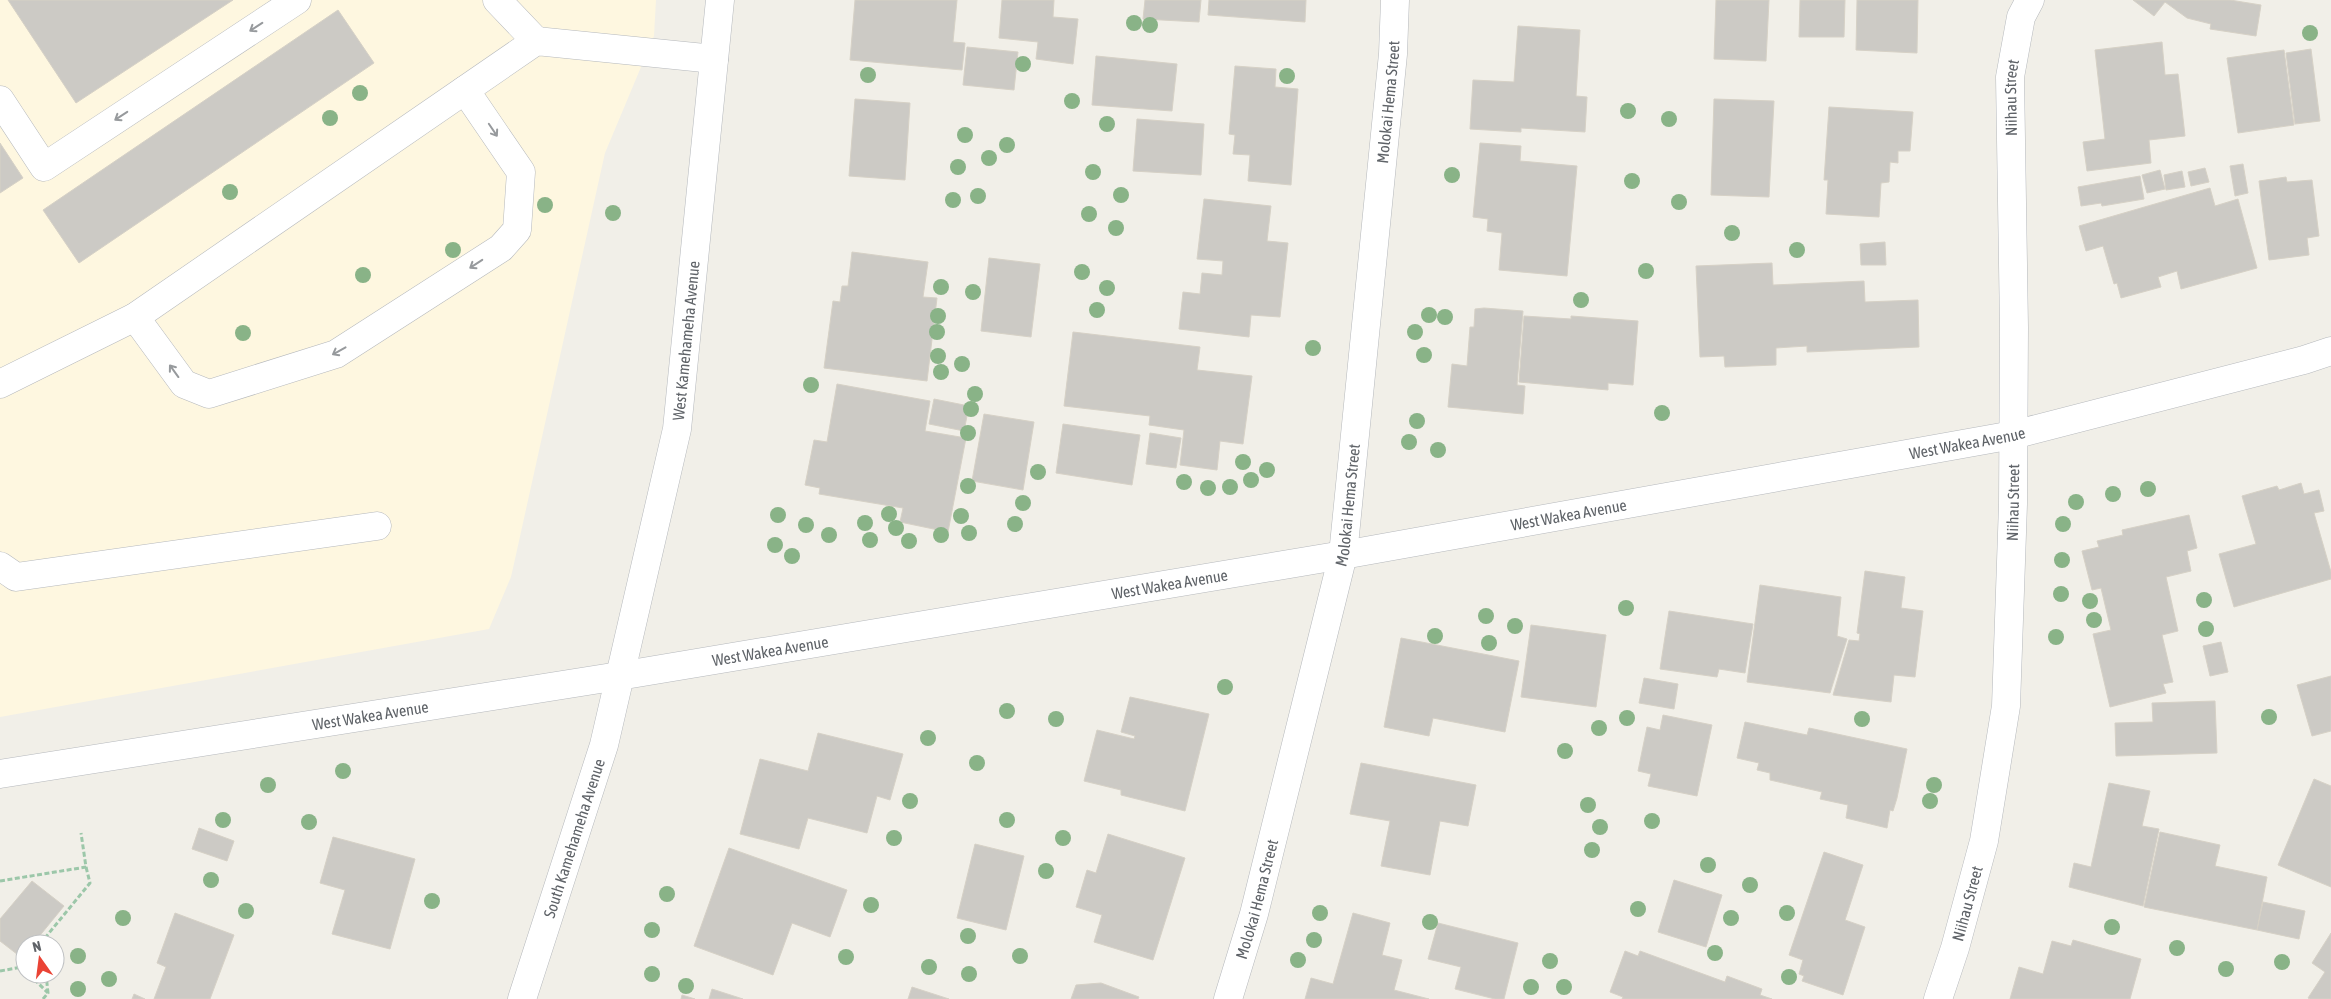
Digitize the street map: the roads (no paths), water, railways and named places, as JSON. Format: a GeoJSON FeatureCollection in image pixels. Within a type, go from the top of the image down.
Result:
{"type":"FeatureCollection","features":[{"type":"Feature","properties":{"kind":"street"},"geometry":{"type":"LineString","coordinates":[[0,100],[44,167],[297,0]]}},
{"type":"Feature","properties":{"kind":"street"},"geometry":{"type":"LineString","coordinates":[[497,0],[536,41]]}},
{"type":"Feature","properties":{"kind":"street","name":"West Kamehameha Avenue"},"geometry":{"type":"LineString","coordinates":[[619,676],[677,428],[720,0]]}},
{"type":"Feature","properties":{"kind":"street","name":"Molokai Hema Street"},"geometry":{"type":"LineString","coordinates":[[1228,999],[1256,904],[1343,555],[1393,54],[1395,0]]}},
{"type":"Feature","properties":{"kind":"street","name":"Niihau Street"},"geometry":{"type":"LineString","coordinates":[[1938,999],[1955,948],[1984,841],[2006,706],[2014,328],[2010,76],[2021,18],[2030,0]]}},
{"type":"Feature","properties":{"kind":"street"},"geometry":{"type":"LineString","coordinates":[[0,384],[135,317],[536,41],[714,59]]}},
{"type":"Feature","properties":{"kind":"street"},"geometry":{"type":"LineString","coordinates":[[135,317],[184,384],[209,394],[336,354],[500,248],[517,230],[521,172],[465,90]]}},
{"type":"Feature","properties":{"kind":"street","name":"West Wakea Avenue"},"geometry":{"type":"LineString","coordinates":[[0,774],[619,676],[1343,555],[2013,435],[2304,360],[2331,351]]}},
{"type":"Feature","properties":{"kind":"street"},"geometry":{"type":"LineString","coordinates":[[0,566],[16,576],[377,526]]}},
{"type":"Feature","properties":{"kind":"street","name":"South Kamehameha Avenue"},"geometry":{"type":"LineString","coordinates":[[522,999],[604,745],[619,676]]}}]}
